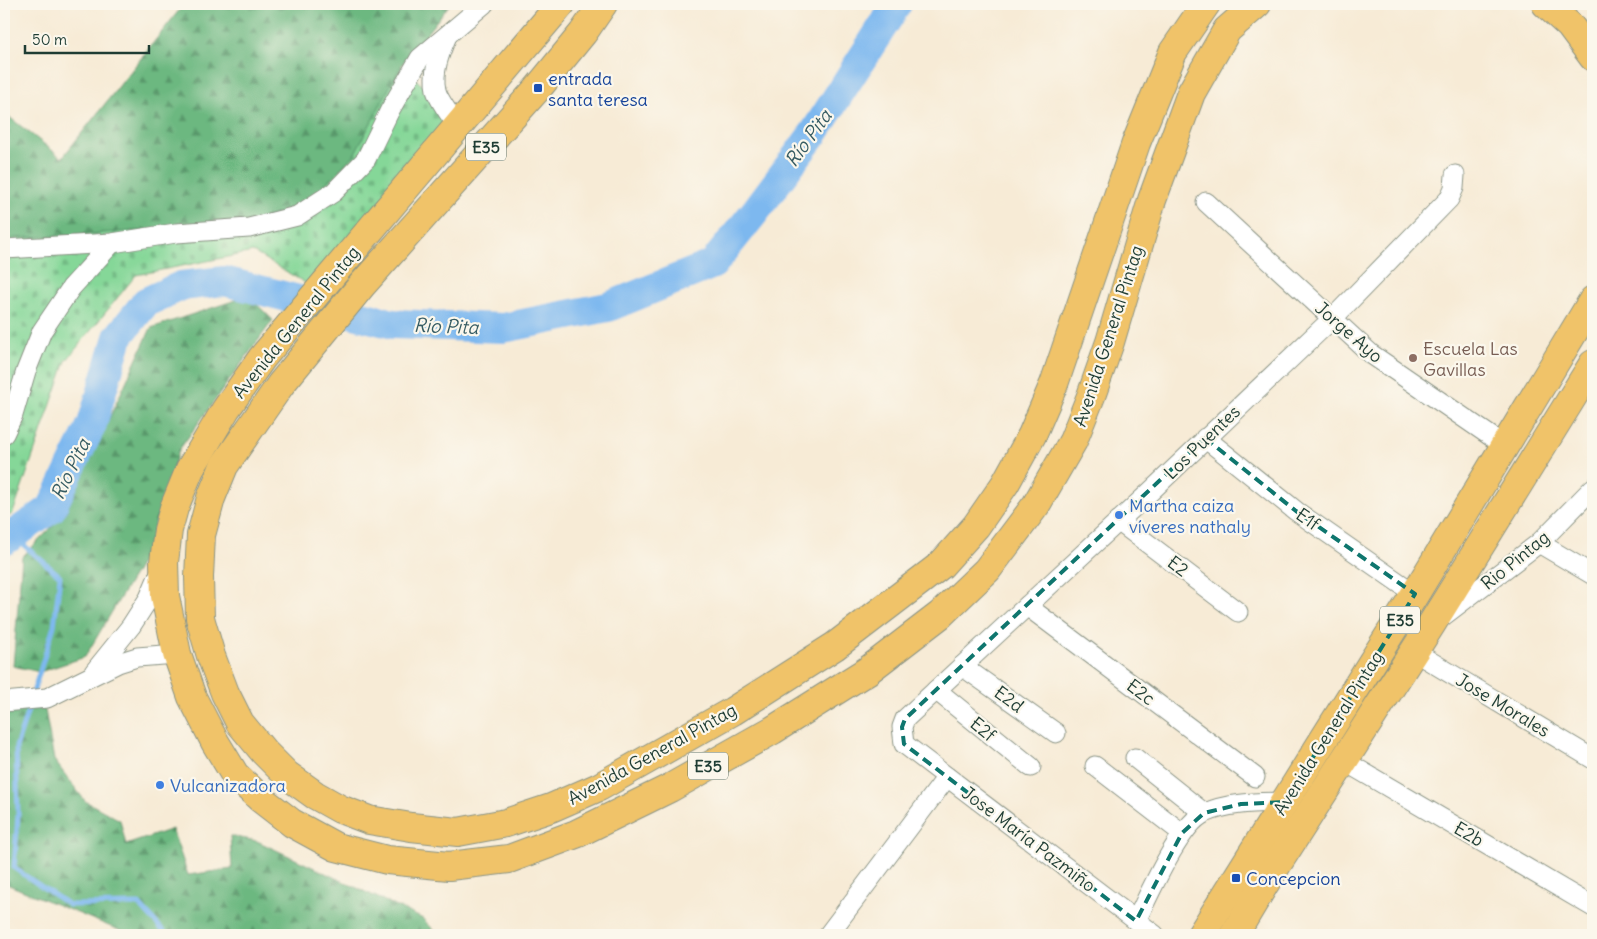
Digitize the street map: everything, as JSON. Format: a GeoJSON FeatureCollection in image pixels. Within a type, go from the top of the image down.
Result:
{"type":"FeatureCollection","features":[{"type":"Feature","properties":{"kind":"highway","name":"Avenida General Pintag"},"geometry":{"type":"LineString","coordinates":[[561,4],[262,358],[226,410],[190,470],[174,508],[168,530],[164,562],[165,596],[177,654],[192,697],[215,742],[235,774],[260,799],[292,823],[336,847],[387,860],[449,866],[509,859],[576,834],[661,792],[772,730],[867,671],[940,615],[987,570],[1036,505],[1073,441],[1092,396],[1127,288],[1152,200],[1191,93],[1227,30],[1257,4]]}},
{"type":"Feature","properties":{"kind":"highway","name":"Avenida General Pintag"},"geometry":{"type":"LineString","coordinates":[[603,4],[583,33],[538,88],[362,285],[281,384],[224,466],[211,498],[201,535],[200,618],[211,656],[225,693],[240,723],[264,752],[287,775],[315,795],[369,820],[458,832],[506,822],[551,808],[599,787],[732,711],[835,646],[941,565],[976,526],[1005,484],[1028,443],[1051,393],[1136,143],[1173,52],[1206,4]]}},
{"type":"Feature","properties":{"kind":"highway"},"geometry":{"type":"LineString","coordinates":[[1546,4],[1570,26],[1593,57]]}},
{"type":"Feature","properties":{"kind":"highway","name":"Avenida General Pintag"},"geometry":{"type":"LineString","coordinates":[[1201,935],[1415,594],[1593,300]]}},
{"type":"Feature","properties":{"kind":"highway","name":"Avenida General Pintag"},"geometry":{"type":"LineString","coordinates":[[1234,935],[1431,625],[1593,364]]}},
{"type":"Feature","properties":{"kind":"street"},"geometry":{"type":"LineString","coordinates":[[4,249],[112,242],[249,228],[297,216],[334,192],[366,159],[420,58],[484,4]]}},
{"type":"Feature","properties":{"kind":"street"},"geometry":{"type":"LineString","coordinates":[[448,34],[439,55],[436,90],[458,127]]}},
{"type":"Feature","properties":{"kind":"street"},"geometry":{"type":"LineString","coordinates":[[404,86],[422,86],[436,90]]}},
{"type":"Feature","properties":{"kind":"street","name":"Los Puentes"},"geometry":{"type":"LineString","coordinates":[[904,744],[902,728],[905,719],[1333,318],[1449,199],[1454,188],[1455,175]]}},
{"type":"Feature","properties":{"kind":"street","name":"Jorge Ayo"},"geometry":{"type":"LineString","coordinates":[[1206,202],[1371,354],[1505,446]]}},
{"type":"Feature","properties":{"kind":"street"},"geometry":{"type":"LineString","coordinates":[[4,434],[13,415],[26,371],[42,331],[71,288],[112,242]]}},
{"type":"Feature","properties":{"kind":"street","name":"E1f"},"geometry":{"type":"LineString","coordinates":[[1206,438],[1296,511],[1415,594]]}},
{"type":"Feature","properties":{"kind":"street","name":"Rio Pintag"},"geometry":{"type":"LineString","coordinates":[[1431,625],[1539,543],[1593,488]]}},
{"type":"Feature","properties":{"kind":"street","name":"E2"},"geometry":{"type":"LineString","coordinates":[[1118,521],[1238,612]]}},
{"type":"Feature","properties":{"kind":"street"},"geometry":{"type":"LineString","coordinates":[[1539,543],[1593,575]]}},
{"type":"Feature","properties":{"kind":"street"},"geometry":{"type":"LineString","coordinates":[[91,675],[131,626],[149,598],[164,562]]}},
{"type":"Feature","properties":{"kind":"street","name":"E2c"},"geometry":{"type":"LineString","coordinates":[[1027,606],[1256,777]]}},
{"type":"Feature","properties":{"kind":"street","name":"Jose Morales"},"geometry":{"type":"LineString","coordinates":[[1413,651],[1593,759]]}},
{"type":"Feature","properties":{"kind":"street"},"geometry":{"type":"LineString","coordinates":[[4,702],[48,698],[118,663],[137,657],[177,654]]}},
{"type":"Feature","properties":{"kind":"street","name":"E2d"},"geometry":{"type":"LineString","coordinates":[[962,666],[1056,733]]}},
{"type":"Feature","properties":{"kind":"street","name":"E2f"},"geometry":{"type":"LineString","coordinates":[[936,690],[1030,767]]}},
{"type":"Feature","properties":{"kind":"street","name":"Jose María Pazmiño"},"geometry":{"type":"LineString","coordinates":[[904,744],[1154,935]]}},
{"type":"Feature","properties":{"kind":"street"},"geometry":{"type":"LineString","coordinates":[[1135,758],[1204,813]]}},
{"type":"Feature","properties":{"kind":"street","name":"E2b"},"geometry":{"type":"LineString","coordinates":[[1344,761],[1593,907]]}},
{"type":"Feature","properties":{"kind":"street"},"geometry":{"type":"LineString","coordinates":[[1095,766],[1182,833]]}},
{"type":"Feature","properties":{"kind":"street"},"geometry":{"type":"LineString","coordinates":[[828,935],[947,777]]}},
{"type":"Feature","properties":{"kind":"street"},"geometry":{"type":"LineString","coordinates":[[1136,921],[1182,833],[1204,813],[1241,804],[1285,802]]}},
{"type":"Feature","properties":{"kind":"highlighted area"},"geometry":{"type":"Polygon","coordinates":[[[1205,438],[1296,511],[1415,594],[1285,802],[1241,804],[1204,813],[1182,833],[1136,921],[904,744],[902,727],[905,719],[1205,438]]]}},
{"type":"Feature","properties":{"kind":"green space"},"geometry":{"type":"Polygon","coordinates":[[[184,4],[450,4],[401,66],[354,155],[307,202],[251,224],[4,239],[4,113],[62,158],[184,4]]]}},
{"type":"Feature","properties":{"kind":"green space"},"geometry":{"type":"Polygon","coordinates":[[[401,66],[456,116],[307,284],[253,252],[136,275],[66,361],[13,513],[4,519],[4,239],[251,224],[307,202],[354,155],[401,66]]]}},
{"type":"Feature","properties":{"kind":"green space"},"geometry":{"type":"Polygon","coordinates":[[[248,296],[273,320],[179,450],[144,558],[85,657],[40,672],[13,666],[22,557],[65,514],[151,328],[248,296]]]}},
{"type":"Feature","properties":{"kind":"green space"},"geometry":{"type":"Polygon","coordinates":[[[14,701],[45,710],[54,760],[85,801],[120,820],[126,845],[172,829],[188,875],[232,869],[230,836],[257,841],[423,919],[439,935],[131,935],[4,883],[4,715],[14,701]]]}},
{"type":"Feature","properties":{"kind":"waterway","name":"Río Pita"},"geometry":{"type":"LineString","coordinates":[[4,541],[51,509],[92,424],[118,337],[146,302],[181,286],[224,281],[393,324],[503,328],[608,307],[713,264],[814,133],[897,4]]}},
{"type":"Feature","properties":{"kind":"waterway"},"geometry":{"type":"LineString","coordinates":[[20,542],[60,576],[54,626],[32,696]]}},
{"type":"Feature","properties":{"kind":"waterway"},"geometry":{"type":"LineString","coordinates":[[30,704],[16,747],[18,815],[14,868],[69,905],[139,904],[167,935]]}},
{"type":"Feature","properties":{"kind":"place","name":"entrada santa teresa"},"geometry":{"type":"Point","coordinates":[538,88]}},
{"type":"Feature","properties":{"kind":"place","name":"Escuela Las Gavillas"},"geometry":{"type":"Point","coordinates":[1413,358]}},
{"type":"Feature","properties":{"kind":"place","name":"Martha caiza víveres nathaly"},"geometry":{"type":"Point","coordinates":[1119,515]}},
{"type":"Feature","properties":{"kind":"place","name":"Vulcanizadora"},"geometry":{"type":"Point","coordinates":[160,785]}},
{"type":"Feature","properties":{"kind":"place","name":"Concepcion"},"geometry":{"type":"Point","coordinates":[1236,878]}}]}
